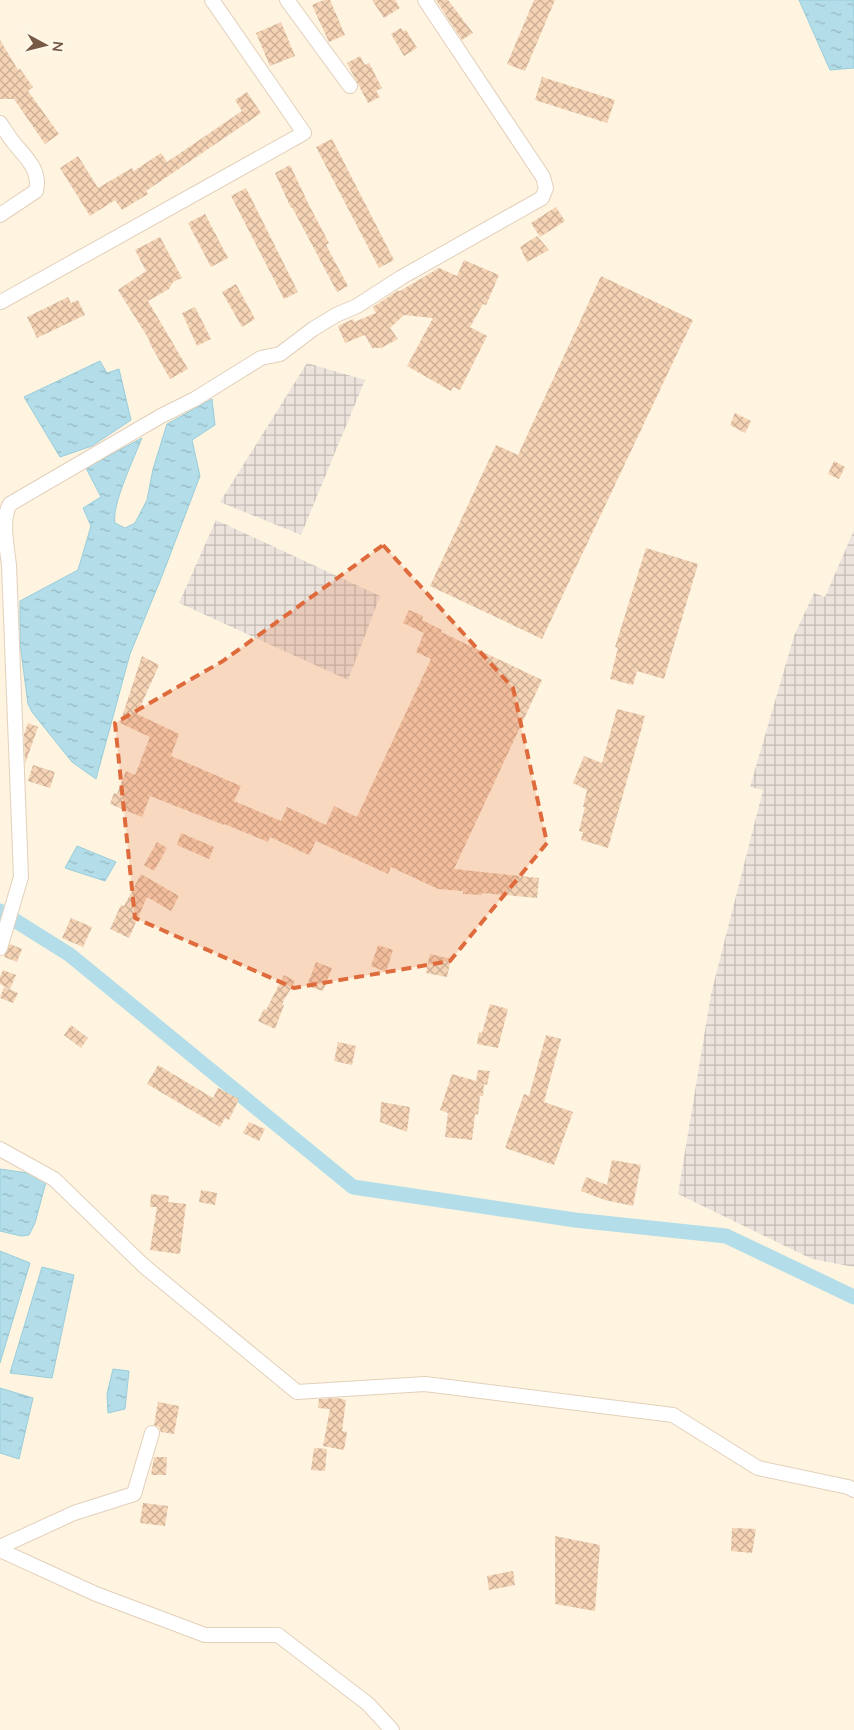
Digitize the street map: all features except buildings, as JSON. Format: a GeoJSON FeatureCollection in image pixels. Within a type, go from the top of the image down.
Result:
{"type":"FeatureCollection","features":[{"type":"Feature","properties":{"kind":"street"},"geometry":{"type":"LineString","coordinates":[[1,302],[304,133],[212,0]]}},
{"type":"Feature","properties":{"kind":"street"},"geometry":{"type":"LineString","coordinates":[[287,0],[350,86]]}},
{"type":"Feature","properties":{"kind":"street"},"geometry":{"type":"LineString","coordinates":[[0,948],[21,877],[9,565],[5,521],[10,504],[161,416],[195,399],[261,358],[280,354],[313,329],[336,315],[357,306],[402,277],[542,198],[546,188],[543,177],[425,0]]}},
{"type":"Feature","properties":{"kind":"street"},"geometry":{"type":"LineString","coordinates":[[0,124],[31,163],[37,173],[38,183],[36,191],[0,215]]}},
{"type":"Feature","properties":{"kind":"street"},"geometry":{"type":"LineString","coordinates":[[0,545],[9,565]]}},
{"type":"Feature","properties":{"kind":"street"},"geometry":{"type":"LineString","coordinates":[[0,1149],[54,1179],[144,1266],[297,1392],[425,1384],[673,1415],[758,1468],[848,1487],[854,1490]]}},
{"type":"Feature","properties":{"kind":"street"},"geometry":{"type":"LineString","coordinates":[[0,1548],[74,1513],[134,1494],[152,1433]]}},
{"type":"Feature","properties":{"kind":"street"},"geometry":{"type":"LineString","coordinates":[[0,1548],[96,1594],[205,1635],[278,1635],[368,1704],[392,1730]]}},
{"type":"Feature","properties":{"kind":"highlighted area"},"geometry":{"type":"Polygon","coordinates":[[[383,545],[513,688],[547,843],[450,961],[294,988],[135,918],[115,723],[223,661],[383,545]]]}},
{"type":"Feature","properties":{"kind":"shaded area"},"geometry":{"type":"Polygon","coordinates":[[[307,363],[365,380],[301,535],[220,502],[307,363]]]}},
{"type":"Feature","properties":{"kind":"shaded area"},"geometry":{"type":"Polygon","coordinates":[[[216,520],[380,596],[348,680],[179,603],[216,520]]]}},
{"type":"Feature","properties":{"kind":"shaded area"},"geometry":{"type":"Polygon","coordinates":[[[854,530],[854,1267],[812,1259],[678,1194],[711,994],[763,790],[750,787],[794,636],[814,593],[825,597],[854,530]]]}},
{"type":"Feature","properties":{"kind":"water"},"geometry":{"type":"Polygon","coordinates":[[[799,0],[854,0],[854,68],[830,70],[799,0]]]}},
{"type":"Feature","properties":{"kind":"water"},"geometry":{"type":"Polygon","coordinates":[[[100,361],[107,373],[119,369],[131,420],[92,446],[60,457],[24,397],[100,361]]]}},
{"type":"Feature","properties":{"kind":"water"},"geometry":{"type":"Polygon","coordinates":[[[212,399],[215,425],[192,440],[200,476],[130,654],[96,779],[72,762],[32,712],[28,704],[20,644],[20,601],[78,570],[91,526],[83,508],[101,497],[86,468],[142,438],[120,493],[115,515],[115,523],[125,528],[135,523],[147,500],[153,469],[167,424],[212,399]]]}},
{"type":"Feature","properties":{"kind":"water"},"geometry":{"type":"Polygon","coordinates":[[[77,846],[116,862],[105,881],[65,868],[77,846]]]}},
{"type":"Feature","properties":{"kind":"water"},"geometry":{"type":"Polygon","coordinates":[[[0,1169],[42,1175],[46,1182],[35,1223],[29,1235],[21,1236],[0,1231],[0,1169]]]}},
{"type":"Feature","properties":{"kind":"water"},"geometry":{"type":"Polygon","coordinates":[[[0,1251],[30,1263],[0,1363],[0,1251]]]}},
{"type":"Feature","properties":{"kind":"water"},"geometry":{"type":"Polygon","coordinates":[[[42,1267],[74,1275],[52,1378],[10,1373],[42,1267]]]}},
{"type":"Feature","properties":{"kind":"water"},"geometry":{"type":"Polygon","coordinates":[[[113,1369],[129,1371],[125,1409],[108,1413],[107,1394],[113,1369]]]}},
{"type":"Feature","properties":{"kind":"water"},"geometry":{"type":"Polygon","coordinates":[[[0,1388],[33,1398],[19,1459],[0,1453],[0,1388]]]}},
{"type":"Feature","properties":{"kind":"waterway"},"geometry":{"type":"LineString","coordinates":[[0,911],[70,955],[353,1187],[575,1220],[726,1236],[854,1297]]}}]}
